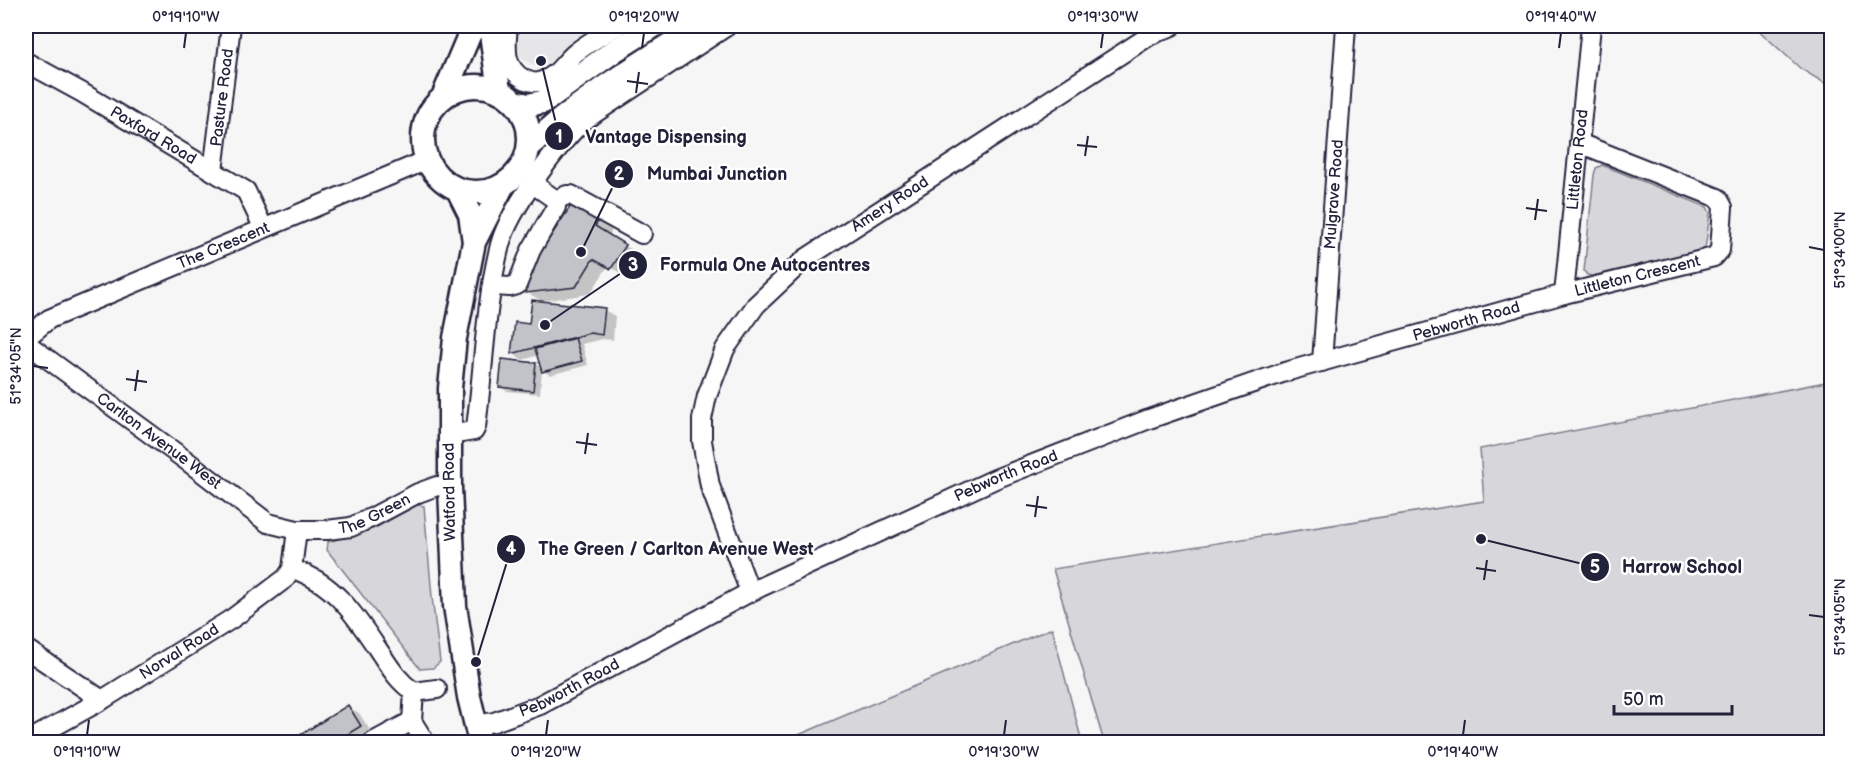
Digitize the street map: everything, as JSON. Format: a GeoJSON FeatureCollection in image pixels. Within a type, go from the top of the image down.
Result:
{"type":"FeatureCollection","features":[{"type":"Feature","properties":{"kind":"main road"},"geometry":{"type":"LineString","coordinates":[[443,97],[473,26]]}},
{"type":"Feature","properties":{"kind":"main road"},"geometry":{"type":"LineString","coordinates":[[490,26],[506,96],[526,120],[529,147],[525,161],[516,175],[504,185],[483,192],[458,190],[438,177],[427,160],[423,143],[424,125],[431,110],[443,97],[460,88],[476,86],[506,96],[528,105],[543,102],[634,28]]}},
{"type":"Feature","properties":{"kind":"main road"},"geometry":{"type":"LineString","coordinates":[[529,147],[557,121],[596,106],[699,26]]}},
{"type":"Feature","properties":{"kind":"main road","name":"Watford Road"},"geometry":{"type":"LineString","coordinates":[[472,252],[504,185]]}},
{"type":"Feature","properties":{"kind":"main road","name":"Watford Road"},"geometry":{"type":"LineString","coordinates":[[458,190],[470,214],[472,252],[455,338],[448,435],[455,606],[466,679],[478,734]]}},
{"type":"Feature","properties":{"kind":"street","name":"Pasture Road"},"geometry":{"type":"LineString","coordinates":[[213,171],[231,26]]}},
{"type":"Feature","properties":{"kind":"street"},"geometry":{"type":"LineString","coordinates":[[508,26],[506,55],[509,66],[525,80],[534,83],[552,76],[582,47],[634,28]]}},
{"type":"Feature","properties":{"kind":"street"},"geometry":{"type":"LineString","coordinates":[[448,435],[474,431],[476,427],[486,332],[500,245],[509,220],[533,184],[567,136],[596,106],[727,26]]}},
{"type":"Feature","properties":{"kind":"street","name":"Amery Road"},"geometry":{"type":"LineString","coordinates":[[750,592],[710,486],[702,441],[702,419],[707,396],[725,349],[756,304],[805,259],[1149,36],[1172,26]]}},
{"type":"Feature","properties":{"kind":"street","name":"Mulgrave Road"},"geometry":{"type":"LineString","coordinates":[[1322,362],[1346,26]]}},
{"type":"Feature","properties":{"kind":"street","name":"Littleton Road"},"geometry":{"type":"LineString","coordinates":[[1564,294],[1591,26]]}},
{"type":"Feature","properties":{"kind":"street","name":"Paxford Road"},"geometry":{"type":"LineString","coordinates":[[26,62],[246,190],[263,227]]}},
{"type":"Feature","properties":{"kind":"street","name":"Littleton Crescent"},"geometry":{"type":"LineString","coordinates":[[1564,294],[1714,257],[1720,250],[1723,207],[1718,198],[1579,143]]}},
{"type":"Feature","properties":{"kind":"street","name":"The Crescent"},"geometry":{"type":"LineString","coordinates":[[26,338],[48,319],[427,160]]}},
{"type":"Feature","properties":{"kind":"street"},"geometry":{"type":"LineString","coordinates":[[533,184],[556,200]]}},
{"type":"Feature","properties":{"kind":"street"},"geometry":{"type":"LineString","coordinates":[[556,200],[571,195],[642,234]]}},
{"type":"Feature","properties":{"kind":"street"},"geometry":{"type":"LineString","coordinates":[[493,286],[517,285],[531,250],[556,207],[556,200]]}},
{"type":"Feature","properties":{"kind":"street"},"geometry":{"type":"LineString","coordinates":[[472,252],[496,267]]}},
{"type":"Feature","properties":{"kind":"street","name":"Pebworth Road"},"geometry":{"type":"LineString","coordinates":[[478,734],[494,722],[540,705],[750,592],[995,479],[1149,419],[1285,372],[1564,294]]}},
{"type":"Feature","properties":{"kind":"street","name":"Carlton Avenue West"},"geometry":{"type":"LineString","coordinates":[[26,344],[268,523],[297,530]]}},
{"type":"Feature","properties":{"kind":"street","name":"The Green"},"geometry":{"type":"LineString","coordinates":[[297,530],[351,527],[430,488],[450,487]]}},
{"type":"Feature","properties":{"kind":"street"},"geometry":{"type":"LineString","coordinates":[[297,530],[292,569],[309,574],[324,583],[340,599],[355,615],[402,684],[414,692],[437,689]]}},
{"type":"Feature","properties":{"kind":"street","name":"Norval Road"},"geometry":{"type":"LineString","coordinates":[[26,742],[102,700],[233,618],[286,578],[292,569]]}},
{"type":"Feature","properties":{"kind":"street"},"geometry":{"type":"LineString","coordinates":[[26,649],[102,700]]}},
{"type":"Feature","properties":{"kind":"street"},"geometry":{"type":"LineString","coordinates":[[414,692],[412,721],[425,742]]}},
{"type":"Feature","properties":{"kind":"street"},"geometry":{"type":"LineString","coordinates":[[373,742],[412,721]]}},
{"type":"Feature","properties":{"kind":"shaded area"},"geometry":{"type":"Polygon","coordinates":[[[519,26],[601,26],[539,69],[517,56],[519,26]]]}},
{"type":"Feature","properties":{"kind":"shaded area"},"geometry":{"type":"Polygon","coordinates":[[[1754,26],[1831,26],[1831,87],[1801,69],[1754,26]]]}},
{"type":"Feature","properties":{"kind":"shaded area"},"geometry":{"type":"Polygon","coordinates":[[[1602,165],[1707,207],[1710,213],[1705,250],[1592,276],[1587,275],[1584,271],[1594,175],[1596,168],[1602,165]]]}},
{"type":"Feature","properties":{"kind":"shaded area"},"geometry":{"type":"Polygon","coordinates":[[[1831,381],[1831,742],[1104,742],[1053,569],[1484,501],[1480,449],[1831,381]]]}},
{"type":"Feature","properties":{"kind":"shaded area"},"geometry":{"type":"Polygon","coordinates":[[[417,505],[424,506],[440,662],[433,668],[420,669],[327,550],[328,542],[375,528],[417,505]]]}},
{"type":"Feature","properties":{"kind":"shaded area"},"geometry":{"type":"Polygon","coordinates":[[[1052,628],[1082,742],[782,742],[1052,628]]]}},
{"type":"Feature","properties":{"kind":"building"},"geometry":{"type":"Polygon","coordinates":[[[572,204],[599,220],[595,226],[626,245],[611,269],[593,259],[576,287],[526,293],[529,269],[572,204]]]}},
{"type":"Feature","properties":{"kind":"building"},"geometry":{"type":"Polygon","coordinates":[[[532,300],[605,308],[602,335],[590,333],[511,354],[515,322],[529,324],[532,300]]]}},
{"type":"Feature","properties":{"kind":"building"},"geometry":{"type":"Polygon","coordinates":[[[575,338],[582,361],[542,372],[535,349],[575,338]]]}},
{"type":"Feature","properties":{"kind":"building"},"geometry":{"type":"Polygon","coordinates":[[[502,359],[536,363],[533,391],[499,387],[502,359]]]}},
{"type":"Feature","properties":{"kind":"building"},"geometry":{"type":"Polygon","coordinates":[[[348,705],[361,726],[335,742],[289,742],[348,705]]]}},
{"type":"Feature","properties":{"kind":"place","name":"Vantage Dispensing"},"geometry":{"type":"Point","coordinates":[541,61]}},
{"type":"Feature","properties":{"kind":"place","name":"Mumbai Junction"},"geometry":{"type":"Point","coordinates":[581,252]}},
{"type":"Feature","properties":{"kind":"place","name":"Formula One Autocentres"},"geometry":{"type":"Point","coordinates":[545,325]}},
{"type":"Feature","properties":{"kind":"place","name":"Harrow School"},"geometry":{"type":"Point","coordinates":[1481,539]}},
{"type":"Feature","properties":{"kind":"place","name":"The Green / Carlton Avenue West"},"geometry":{"type":"Point","coordinates":[476,662]}}]}
